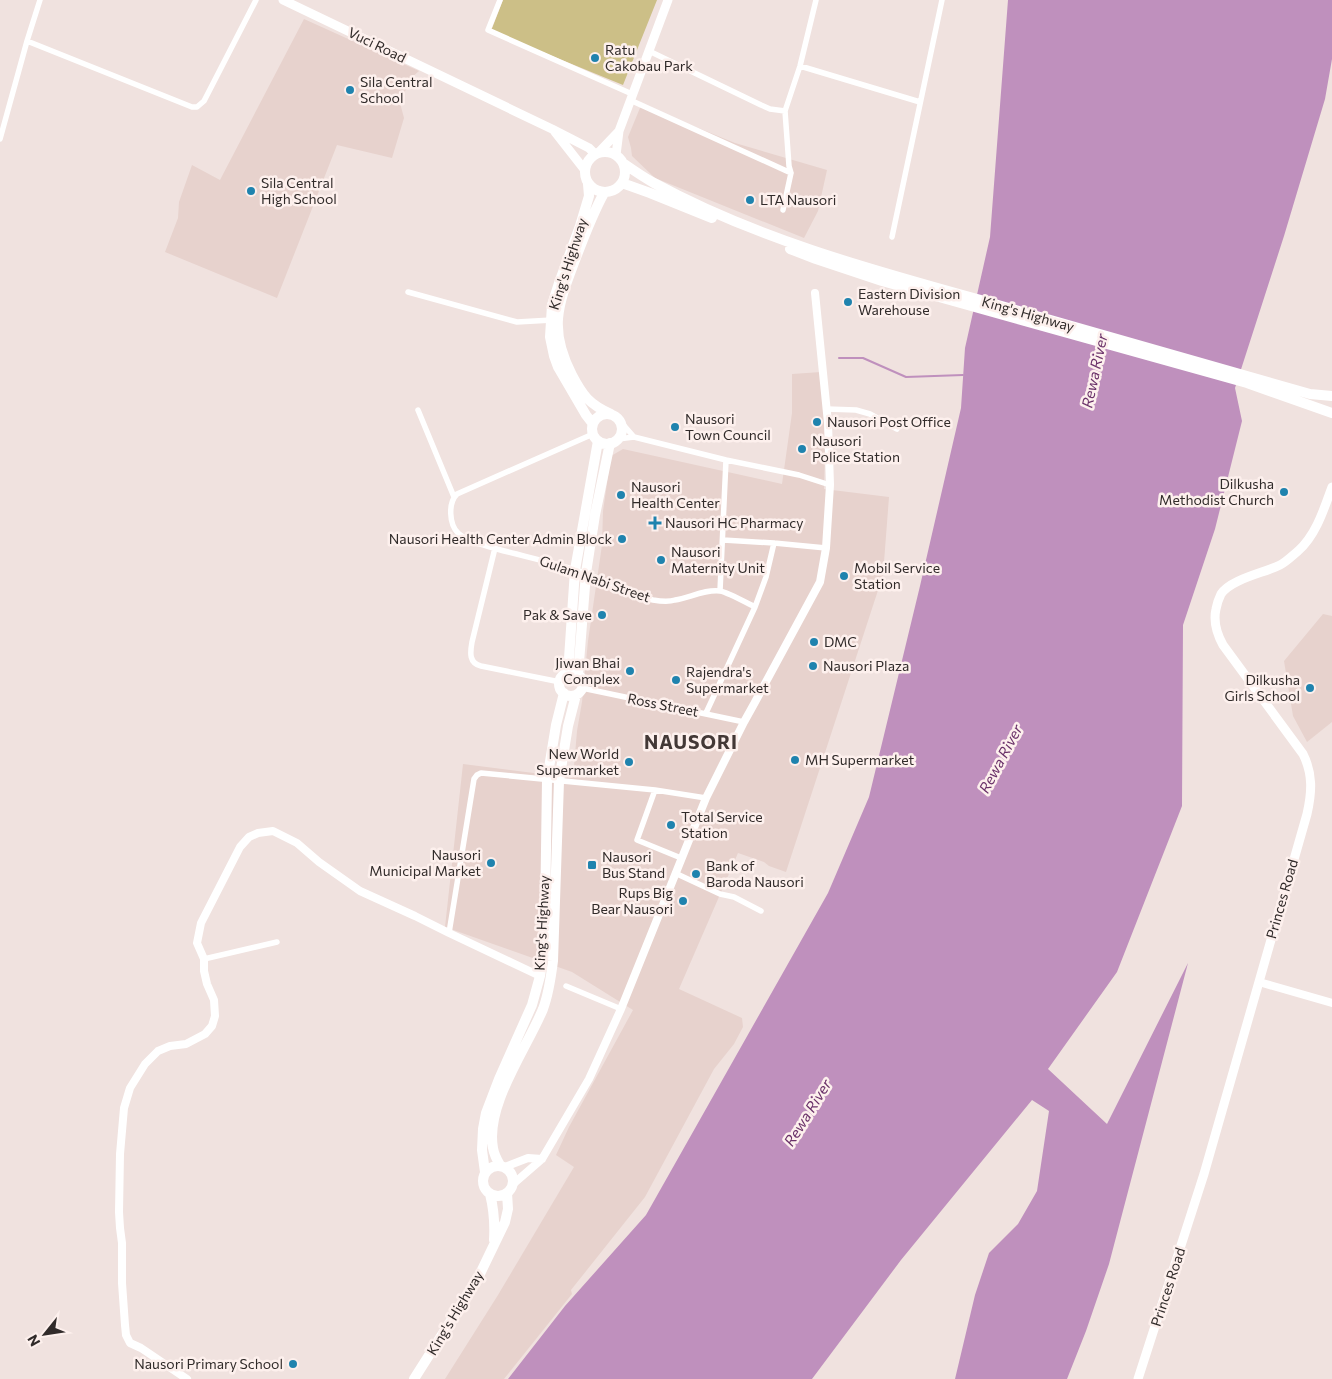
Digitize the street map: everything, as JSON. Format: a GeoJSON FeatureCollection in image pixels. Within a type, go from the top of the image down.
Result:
{"type":"FeatureCollection","features":[{"type":"Feature","properties":{"kind":"highway"},"geometry":{"type":"LineString","coordinates":[[608,152],[619,159],[625,170],[622,183],[614,190],[604,193],[595,190],[588,184],[584,169],[588,160],[597,153],[608,152]]}},
{"type":"Feature","properties":{"kind":"highway","name":"King's Highway"},"geometry":{"type":"LineString","coordinates":[[619,159],[653,183],[722,216],[772,236],[935,292],[1248,380],[1310,394],[1332,396]]}},
{"type":"Feature","properties":{"kind":"highway","name":"King's Highway"},"geometry":{"type":"LineString","coordinates":[[622,183],[816,259],[882,281],[935,292]]}},
{"type":"Feature","properties":{"kind":"highway","name":"King's Highway"},"geometry":{"type":"LineString","coordinates":[[588,184],[589,196],[552,305],[561,352],[578,387],[595,407],[611,414]]}},
{"type":"Feature","properties":{"kind":"highway","name":"King's Highway"},"geometry":{"type":"LineString","coordinates":[[594,433],[554,356],[550,337],[564,288],[594,212],[604,193]]}},
{"type":"Feature","properties":{"kind":"highway","name":"King's Highway"},"geometry":{"type":"LineString","coordinates":[[1248,380],[1332,413]]}},
{"type":"Feature","properties":{"kind":"highway"},"geometry":{"type":"LineString","coordinates":[[605,414],[611,414],[620,421],[622,430],[614,441],[595,515],[573,674],[575,570],[596,419],[605,414]]}},
{"type":"Feature","properties":{"kind":"highway"},"geometry":{"type":"LineString","coordinates":[[594,433],[602,443],[614,441]]}},
{"type":"Feature","properties":{"kind":"highway"},"geometry":{"type":"LineString","coordinates":[[573,674],[583,682],[579,692],[571,696],[564,693],[560,682],[564,675],[573,674]]}},
{"type":"Feature","properties":{"kind":"highway","name":"King's Highway"},"geometry":{"type":"LineString","coordinates":[[502,1166],[493,1150],[491,1134],[496,1109],[542,1009],[550,980],[553,960],[559,781],[566,736],[579,692]]}},
{"type":"Feature","properties":{"kind":"highway","name":"King's Highway"},"geometry":{"type":"LineString","coordinates":[[485,1172],[482,1150],[486,1113],[532,1005],[540,976],[545,919],[547,780],[556,725],[564,693]]}},
{"type":"Feature","properties":{"kind":"highway"},"geometry":{"type":"LineString","coordinates":[[502,1166],[510,1172],[513,1178],[510,1189],[498,1196],[490,1194],[483,1186],[482,1179],[485,1172],[491,1167],[502,1166]]}},
{"type":"Feature","properties":{"kind":"highway","name":"King's Highway"},"geometry":{"type":"LineString","coordinates":[[414,1379],[478,1278],[504,1222],[508,1209],[510,1189]]}},
{"type":"Feature","properties":{"kind":"highway","name":"King's Highway"},"geometry":{"type":"LineString","coordinates":[[490,1194],[496,1221],[494,1246]]}},
{"type":"Feature","properties":{"kind":"main road"},"geometry":{"type":"LineString","coordinates":[[619,159],[619,131],[668,0]]}},
{"type":"Feature","properties":{"kind":"main road","name":"Vuci Road"},"geometry":{"type":"LineString","coordinates":[[288,1],[552,129],[597,153]]}},
{"type":"Feature","properties":{"kind":"main road","name":"Vuci Road"},"geometry":{"type":"LineString","coordinates":[[552,129],[584,169]]}},
{"type":"Feature","properties":{"kind":"main road"},"geometry":{"type":"LineString","coordinates":[[597,153],[619,131]]}},
{"type":"Feature","properties":{"kind":"main road","name":"Princes Road"},"geometry":{"type":"LineString","coordinates":[[1138,1379],[1204,1174],[1307,814],[1311,793],[1311,775],[1303,754],[1220,640],[1216,630],[1215,613],[1220,597],[1227,588],[1249,577],[1279,566],[1304,545],[1321,517],[1332,487]]}},
{"type":"Feature","properties":{"kind":"street"},"geometry":{"type":"LineString","coordinates":[[0,140],[27,40],[40,0]]}},
{"type":"Feature","properties":{"kind":"street"},"geometry":{"type":"LineString","coordinates":[[27,40],[192,107],[197,107],[204,101],[256,0]]}},
{"type":"Feature","properties":{"kind":"street"},"geometry":{"type":"LineString","coordinates":[[500,0],[488,30],[791,173]]}},
{"type":"Feature","properties":{"kind":"street"},"geometry":{"type":"LineString","coordinates":[[783,210],[791,173],[785,110],[800,66],[816,0]]}},
{"type":"Feature","properties":{"kind":"street"},"geometry":{"type":"LineString","coordinates":[[892,237],[942,0]]}},
{"type":"Feature","properties":{"kind":"street"},"geometry":{"type":"LineString","coordinates":[[649,51],[770,109],[785,110]]}},
{"type":"Feature","properties":{"kind":"street"},"geometry":{"type":"LineString","coordinates":[[800,66],[920,102]]}},
{"type":"Feature","properties":{"kind":"street"},"geometry":{"type":"LineString","coordinates":[[408,292],[517,322],[554,320]]}},
{"type":"Feature","properties":{"kind":"street"},"geometry":{"type":"LineString","coordinates":[[510,1189],[542,1159],[589,1078],[621,1009],[706,798],[744,722],[820,582],[826,548],[830,485],[827,409],[815,293]]}},
{"type":"Feature","properties":{"kind":"street"},"geometry":{"type":"LineString","coordinates":[[827,409],[856,410],[870,414],[898,429]]}},
{"type":"Feature","properties":{"kind":"street"},"geometry":{"type":"LineString","coordinates":[[418,410],[454,497],[594,433]]}},
{"type":"Feature","properties":{"kind":"street"},"geometry":{"type":"LineString","coordinates":[[620,421],[634,437]]}},
{"type":"Feature","properties":{"kind":"street"},"geometry":{"type":"LineString","coordinates":[[614,441],[634,437],[726,460],[799,475],[830,485]]}},
{"type":"Feature","properties":{"kind":"street"},"geometry":{"type":"LineString","coordinates":[[726,460],[720,591],[755,607]]}},
{"type":"Feature","properties":{"kind":"street","name":"Gulam Nabi Street"},"geometry":{"type":"LineString","coordinates":[[454,497],[451,516],[457,532],[482,544],[586,573],[653,600],[673,601],[704,592],[720,591]]}},
{"type":"Feature","properties":{"kind":"street"},"geometry":{"type":"LineString","coordinates":[[723,540],[826,548]]}},
{"type":"Feature","properties":{"kind":"street"},"geometry":{"type":"LineString","coordinates":[[706,713],[755,607],[766,577],[774,543]]}},
{"type":"Feature","properties":{"kind":"street"},"geometry":{"type":"LineString","coordinates":[[495,548],[472,642],[470,654],[473,662],[481,666],[560,682]]}},
{"type":"Feature","properties":{"kind":"street","name":"Ross Street"},"geometry":{"type":"LineString","coordinates":[[579,692],[706,713],[744,722]]}},
{"type":"Feature","properties":{"kind":"street"},"geometry":{"type":"LineString","coordinates":[[448,933],[474,779],[477,775],[481,773],[655,790],[706,798]]}},
{"type":"Feature","properties":{"kind":"street"},"geometry":{"type":"LineString","coordinates":[[655,790],[637,840],[681,858]]}},
{"type":"Feature","properties":{"kind":"street"},"geometry":{"type":"LineString","coordinates":[[187,1379],[141,1348],[130,1343],[126,1335],[122,1283],[122,1243],[119,1220],[120,1154],[124,1108],[130,1088],[145,1064],[158,1050],[186,1044],[205,1034],[212,1026],[215,1016],[214,1000],[206,984],[204,959],[197,943],[200,922],[240,847],[249,837],[266,831],[273,831],[296,843],[360,891],[540,976]]}},
{"type":"Feature","properties":{"kind":"street"},"geometry":{"type":"LineString","coordinates":[[675,873],[720,894],[734,896],[761,911]]}},
{"type":"Feature","properties":{"kind":"street"},"geometry":{"type":"LineString","coordinates":[[204,959],[277,942]]}},
{"type":"Feature","properties":{"kind":"street"},"geometry":{"type":"LineString","coordinates":[[1258,982],[1332,1003]]}},
{"type":"Feature","properties":{"kind":"street"},"geometry":{"type":"LineString","coordinates":[[566,986],[621,1009]]}},
{"type":"Feature","properties":{"kind":"street"},"geometry":{"type":"LineString","coordinates":[[502,1166],[528,1158],[542,1159]]}},
{"type":"Feature","properties":{"kind":"shaded area","name":"Ratu Cakobau Park"},"geometry":{"type":"Polygon","coordinates":[[[503,0],[657,0],[623,85],[491,31],[503,0]]]}},
{"type":"Feature","properties":{"kind":"shaded area","name":"Sila Central High School"},"geometry":{"type":"Polygon","coordinates":[[[304,19],[419,71],[411,78],[400,103],[404,118],[392,158],[337,145],[277,298],[165,252],[178,218],[179,202],[192,165],[220,180],[304,19]]]}},
{"type":"Feature","properties":{"kind":"shaded area"},"geometry":{"type":"Polygon","coordinates":[[[642,103],[735,143],[827,170],[818,211],[804,238],[655,178],[632,156],[628,137],[642,103]]]}},
{"type":"Feature","properties":{"kind":"shaded area"},"geometry":{"type":"Polygon","coordinates":[[[821,372],[826,414],[824,489],[889,497],[883,575],[786,872],[738,853],[679,989],[742,1018],[743,1027],[734,1044],[714,1069],[645,1197],[571,1290],[572,1294],[504,1379],[445,1379],[498,1295],[574,1167],[556,1155],[569,1127],[633,1010],[572,972],[445,927],[463,764],[573,778],[577,731],[602,545],[603,511],[611,456],[623,449],[782,484],[792,413],[792,374],[821,372]]]}},
{"type":"Feature","properties":{"kind":"shaded area","name":"Dilkusha Girls School"},"geometry":{"type":"Polygon","coordinates":[[[1323,614],[1332,616],[1332,722],[1307,742],[1293,716],[1284,661],[1323,614]]]}},
{"type":"Feature","properties":{"kind":"water","name":"Rewa River"},"geometry":{"type":"Polygon","coordinates":[[[1008,0],[1332,0],[1332,59],[1325,99],[1284,236],[1235,388],[1242,421],[1215,529],[1183,625],[1182,806],[1117,972],[1048,1069],[1107,1124],[1188,963],[1109,1264],[1086,1331],[1067,1379],[955,1379],[975,1295],[989,1253],[1018,1224],[1037,1191],[1049,1111],[1032,1100],[901,1260],[812,1379],[508,1379],[565,1306],[646,1215],[828,893],[869,797],[961,408],[965,348],[990,237],[1008,0]]]}},
{"type":"Feature","properties":{"kind":"waterway"},"geometry":{"type":"LineString","coordinates":[[839,358],[863,358],[906,377],[963,375]]}},
{"type":"Feature","properties":{"kind":"place","name":"Ratu Cakobau Park"},"geometry":{"type":"Point","coordinates":[595,58]}},
{"type":"Feature","properties":{"kind":"place","name":"Sila Central School"},"geometry":{"type":"Point","coordinates":[350,90]}},
{"type":"Feature","properties":{"kind":"place","name":"Sila Central High School"},"geometry":{"type":"Point","coordinates":[251,191]}},
{"type":"Feature","properties":{"kind":"place","name":"LTA Nausori"},"geometry":{"type":"Point","coordinates":[750,200]}},
{"type":"Feature","properties":{"kind":"place","name":"Eastern Division Warehouse"},"geometry":{"type":"Point","coordinates":[848,302]}},
{"type":"Feature","properties":{"kind":"place","name":"Nausori Post Office"},"geometry":{"type":"Point","coordinates":[817,422]}},
{"type":"Feature","properties":{"kind":"place","name":"Nausori Town Council"},"geometry":{"type":"Point","coordinates":[675,427]}},
{"type":"Feature","properties":{"kind":"place","name":"Nausori Police Station"},"geometry":{"type":"Point","coordinates":[802,449]}},
{"type":"Feature","properties":{"kind":"place","name":"Dilkusha Methodist Church"},"geometry":{"type":"Point","coordinates":[1284,492]}},
{"type":"Feature","properties":{"kind":"place","name":"Nausori Health Center"},"geometry":{"type":"Point","coordinates":[621,495]}},
{"type":"Feature","properties":{"kind":"place","name":"Nausori HC Pharmacy"},"geometry":{"type":"Point","coordinates":[655,523]}},
{"type":"Feature","properties":{"kind":"place","name":"Nausori Health Center Admin Block"},"geometry":{"type":"Point","coordinates":[622,539]}},
{"type":"Feature","properties":{"kind":"place","name":"Nausori Maternity Unit"},"geometry":{"type":"Point","coordinates":[661,560]}},
{"type":"Feature","properties":{"kind":"place","name":"Mobil Service Station"},"geometry":{"type":"Point","coordinates":[844,576]}},
{"type":"Feature","properties":{"kind":"place","name":"Pak & Save"},"geometry":{"type":"Point","coordinates":[602,615]}},
{"type":"Feature","properties":{"kind":"place","name":"DMC"},"geometry":{"type":"Point","coordinates":[814,642]}},
{"type":"Feature","properties":{"kind":"place","name":"Nausori Plaza"},"geometry":{"type":"Point","coordinates":[813,666]}},
{"type":"Feature","properties":{"kind":"place","name":"Jiwan Bhai Complex"},"geometry":{"type":"Point","coordinates":[630,671]}},
{"type":"Feature","properties":{"kind":"place","name":"Rajendra's Supermarket"},"geometry":{"type":"Point","coordinates":[676,680]}},
{"type":"Feature","properties":{"kind":"place","name":"Dilkusha Girls School"},"geometry":{"type":"Point","coordinates":[1310,688]}},
{"type":"Feature","properties":{"kind":"place","name":"MH Supermarket"},"geometry":{"type":"Point","coordinates":[795,760]}},
{"type":"Feature","properties":{"kind":"place","name":"New World Supermarket"},"geometry":{"type":"Point","coordinates":[629,762]}},
{"type":"Feature","properties":{"kind":"place","name":"Total Service Station"},"geometry":{"type":"Point","coordinates":[671,825]}},
{"type":"Feature","properties":{"kind":"place","name":"Nausori Municipal Market"},"geometry":{"type":"Point","coordinates":[491,863]}},
{"type":"Feature","properties":{"kind":"place","name":"Nausori Bus Stand"},"geometry":{"type":"Point","coordinates":[592,865]}},
{"type":"Feature","properties":{"kind":"place","name":"Bank of Baroda Nausori"},"geometry":{"type":"Point","coordinates":[696,874]}},
{"type":"Feature","properties":{"kind":"place","name":"Rups Big Bear Nausori"},"geometry":{"type":"Point","coordinates":[683,901]}},
{"type":"Feature","properties":{"kind":"place","name":"Nausori Primary School"},"geometry":{"type":"Point","coordinates":[293,1364]}},
{"type":"Feature","properties":{"kind":"district","name":"NAUSORI"},"geometry":{"type":"Point","coordinates":[691,742]}}]}
